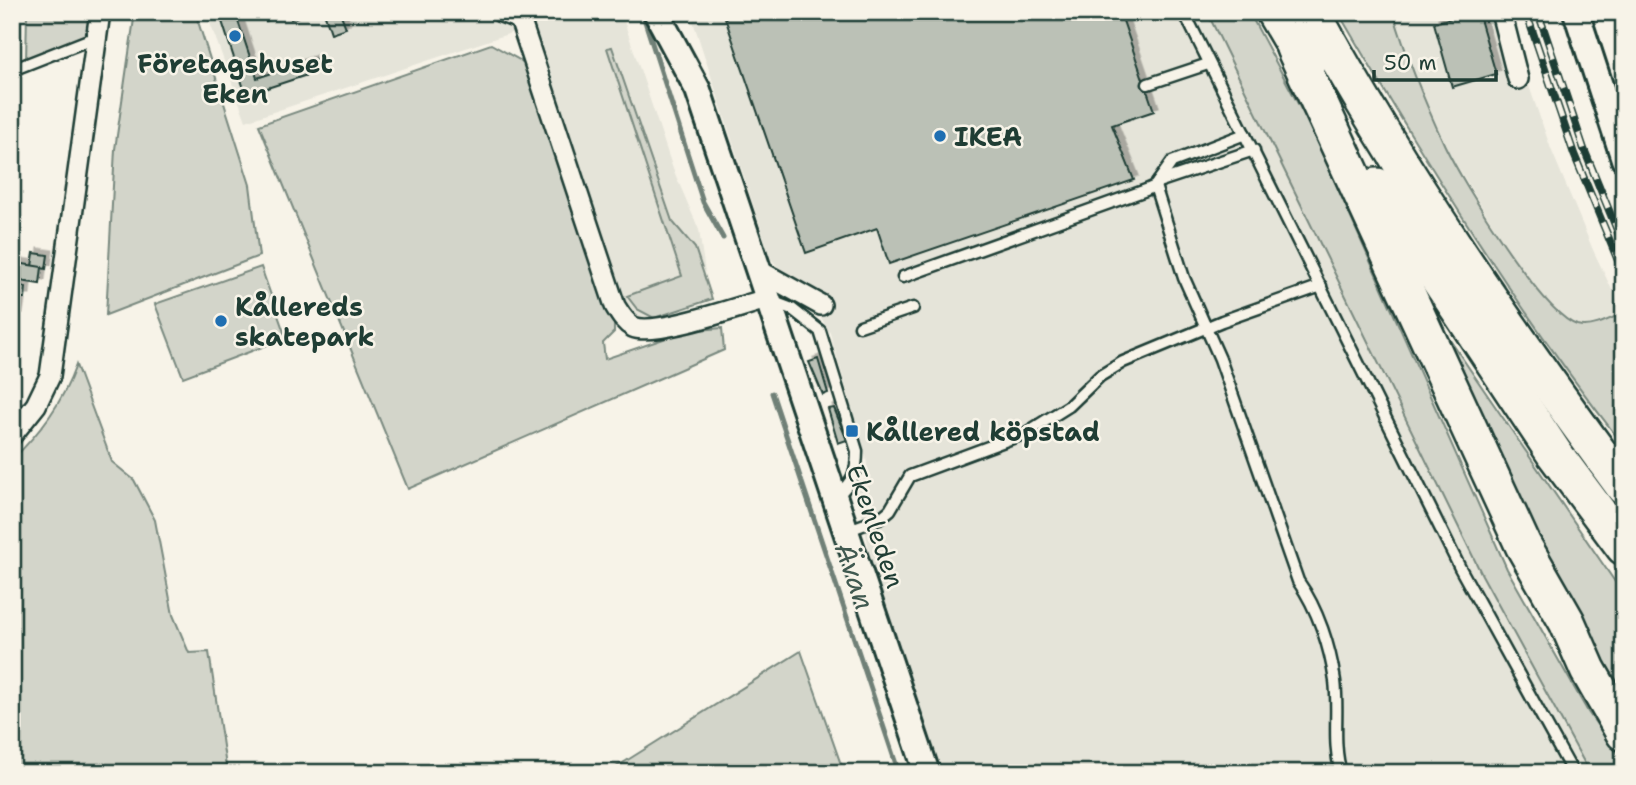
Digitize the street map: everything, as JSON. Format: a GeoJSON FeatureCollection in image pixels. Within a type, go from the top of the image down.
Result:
{"type":"FeatureCollection","features":[{"type":"Feature","properties":{"kind":"highway"},"geometry":{"type":"LineString","coordinates":[[1274,12],[1383,196],[1469,329],[1554,453],[1624,547]]}},
{"type":"Feature","properties":{"kind":"highway"},"geometry":{"type":"LineString","coordinates":[[1312,12],[1413,182],[1624,487]]}},
{"type":"Feature","properties":{"kind":"highway"},"geometry":{"type":"LineString","coordinates":[[1294,48],[1523,545],[1572,633],[1600,693],[1624,733]]}},
{"type":"Feature","properties":{"kind":"highway"},"geometry":{"type":"LineString","coordinates":[[1572,633],[1624,710]]}},
{"type":"Feature","properties":{"kind":"street"},"geometry":{"type":"LineString","coordinates":[[12,435],[36,405],[50,376],[100,12]]}},
{"type":"Feature","properties":{"kind":"street","name":"Ekenleden"},"geometry":{"type":"LineString","coordinates":[[656,12],[698,90]]}},
{"type":"Feature","properties":{"kind":"street","name":"Ekenleden"},"geometry":{"type":"LineString","coordinates":[[676,12],[693,59],[698,90],[927,773]]}},
{"type":"Feature","properties":{"kind":"street"},"geometry":{"type":"LineString","coordinates":[[1501,12],[1518,79]]}},
{"type":"Feature","properties":{"kind":"street"},"geometry":{"type":"LineString","coordinates":[[1576,12],[1624,159]]}},
{"type":"Feature","properties":{"kind":"street"},"geometry":{"type":"LineString","coordinates":[[514,15],[612,296],[624,320],[643,329],[659,330],[767,299]]}},
{"type":"Feature","properties":{"kind":"street"},"geometry":{"type":"LineString","coordinates":[[758,270],[821,306]]}},
{"type":"Feature","properties":{"kind":"lane"},"geometry":{"type":"LineString","coordinates":[[1184,12],[1472,592],[1573,773]]}},
{"type":"Feature","properties":{"kind":"lane"},"geometry":{"type":"LineString","coordinates":[[12,70],[96,37]]}},
{"type":"Feature","properties":{"kind":"lane"},"geometry":{"type":"LineString","coordinates":[[1148,84],[1208,64]]}},
{"type":"Feature","properties":{"kind":"lane"},"geometry":{"type":"LineString","coordinates":[[1156,184],[1172,162],[1245,134]]}},
{"type":"Feature","properties":{"kind":"lane"},"geometry":{"type":"LineString","coordinates":[[903,277],[1054,226],[1074,215],[1254,150]]}},
{"type":"Feature","properties":{"kind":"lane"},"geometry":{"type":"LineString","coordinates":[[1156,184],[1184,278],[1220,359],[1298,581],[1315,608],[1335,682],[1334,744],[1341,773]]}},
{"type":"Feature","properties":{"kind":"lane"},"geometry":{"type":"LineString","coordinates":[[845,531],[879,519],[890,510],[910,476],[1026,433],[1069,406],[1100,376],[1123,362],[1204,328],[1321,286]]}},
{"type":"Feature","properties":{"kind":"lane"},"geometry":{"type":"LineString","coordinates":[[767,299],[792,309],[820,331],[857,451],[857,468],[853,480],[835,498]]}},
{"type":"Feature","properties":{"kind":"lane"},"geometry":{"type":"LineString","coordinates":[[860,326],[913,308]]}},
{"type":"Feature","properties":{"kind":"shaded area"},"geometry":{"type":"Polygon","coordinates":[[[27,12],[95,12],[91,38],[26,61],[27,12]]]}},
{"type":"Feature","properties":{"kind":"shaded area"},"geometry":{"type":"Polygon","coordinates":[[[135,12],[195,12],[250,185],[259,256],[106,315],[115,149],[135,12]]]}},
{"type":"Feature","properties":{"kind":"shaded area"},"geometry":{"type":"Polygon","coordinates":[[[206,12],[621,12],[673,169],[699,230],[709,300],[657,320],[641,321],[628,311],[533,36],[514,32],[246,121],[206,12]]]}},
{"type":"Feature","properties":{"kind":"shaded area"},"geometry":{"type":"Polygon","coordinates":[[[690,12],[1207,12],[1482,575],[1590,773],[943,773],[872,565],[857,490],[868,473],[866,457],[830,333],[816,309],[771,259],[690,12]]]}},
{"type":"Feature","properties":{"kind":"shaded area"},"geometry":{"type":"Polygon","coordinates":[[[1207,12],[1249,12],[1311,128],[1507,569],[1588,712],[1624,763],[1624,773],[1590,773],[1482,575],[1207,12]]]}},
{"type":"Feature","properties":{"kind":"shaded area"},"geometry":{"type":"Polygon","coordinates":[[[1338,12],[1393,12],[1423,97],[1454,164],[1485,216],[1544,298],[1562,316],[1577,325],[1595,325],[1623,313],[1624,446],[1509,288],[1404,124],[1338,12]]]}},
{"type":"Feature","properties":{"kind":"shaded area"},"geometry":{"type":"Polygon","coordinates":[[[1393,12],[1503,12],[1551,149],[1593,250],[1623,313],[1604,322],[1578,326],[1553,311],[1506,247],[1447,149],[1406,58],[1393,12]]]}},
{"type":"Feature","properties":{"kind":"shaded area"},"geometry":{"type":"Polygon","coordinates":[[[491,44],[532,67],[614,316],[614,332],[603,343],[605,359],[687,331],[722,328],[724,350],[408,489],[259,125],[491,44]]]}},
{"type":"Feature","properties":{"kind":"shaded area"},"geometry":{"type":"Polygon","coordinates":[[[612,47],[672,221],[695,248],[712,299],[654,318],[637,309],[627,296],[682,276],[607,48],[612,47]]]}},
{"type":"Feature","properties":{"kind":"shaded area","name":"Kållereds skatepark"},"geometry":{"type":"Polygon","coordinates":[[[261,267],[286,338],[183,377],[155,304],[261,267]]]}},
{"type":"Feature","properties":{"kind":"shaded area"},"geometry":{"type":"Polygon","coordinates":[[[1441,327],[1624,595],[1624,691],[1546,560],[1502,468],[1441,327]]]}},
{"type":"Feature","properties":{"kind":"shaded area"},"geometry":{"type":"Polygon","coordinates":[[[76,365],[112,462],[134,480],[155,520],[173,615],[189,653],[209,652],[227,773],[12,773],[12,460],[50,416],[76,365]]]}},
{"type":"Feature","properties":{"kind":"shaded area"},"geometry":{"type":"Polygon","coordinates":[[[801,651],[844,773],[606,773],[626,761],[801,651]]]}},
{"type":"Feature","properties":{"kind":"building","name":"Företagshuset Eken"},"geometry":{"type":"Polygon","coordinates":[[[219,12],[235,12],[257,78],[315,59],[319,71],[246,95],[219,12]]]}},
{"type":"Feature","properties":{"kind":"building","name":"Företagshuset Eken"},"geometry":{"type":"Polygon","coordinates":[[[263,12],[312,12],[291,19],[289,13],[266,21],[263,12]]]}},
{"type":"Feature","properties":{"kind":"building","name":"Företagshuset Eken"},"geometry":{"type":"Polygon","coordinates":[[[324,12],[340,12],[346,28],[331,33],[324,12]]]}},
{"type":"Feature","properties":{"kind":"building","name":"IKEA"},"geometry":{"type":"Polygon","coordinates":[[[723,12],[1120,12],[1154,111],[1112,125],[1134,180],[889,264],[877,228],[806,253],[723,12]]]}},
{"type":"Feature","properties":{"kind":"building"},"geometry":{"type":"Polygon","coordinates":[[[1478,12],[1496,74],[1452,87],[1434,23],[1478,12]]]}},
{"type":"Feature","properties":{"kind":"building"},"geometry":{"type":"Polygon","coordinates":[[[34,253],[48,255],[46,269],[32,266],[34,253]]]}},
{"type":"Feature","properties":{"kind":"building"},"geometry":{"type":"Polygon","coordinates":[[[17,263],[42,267],[40,284],[14,280],[17,263]]]}},
{"type":"Feature","properties":{"kind":"building"},"geometry":{"type":"Polygon","coordinates":[[[12,285],[26,287],[18,317],[12,316],[12,285]]]}},
{"type":"Feature","properties":{"kind":"building"},"geometry":{"type":"Polygon","coordinates":[[[818,359],[828,393],[823,395],[809,362],[818,359]]]}},
{"type":"Feature","properties":{"kind":"building"},"geometry":{"type":"Polygon","coordinates":[[[834,408],[847,440],[838,443],[828,409],[834,408]]]}},
{"type":"Feature","properties":{"kind":"waterway","name":"Ävan"},"geometry":{"type":"LineString","coordinates":[[642,12],[703,202],[723,238]]}},
{"type":"Feature","properties":{"kind":"waterway","name":"Ävan"},"geometry":{"type":"LineString","coordinates":[[772,393],[899,773]]}},
{"type":"Feature","properties":{"kind":"railway"},"geometry":{"type":"LineString","coordinates":[[1526,12],[1574,154],[1624,275]]}},
{"type":"Feature","properties":{"kind":"railway"},"geometry":{"type":"LineString","coordinates":[[1538,12],[1584,149],[1624,247]]}},
{"type":"Feature","properties":{"kind":"place","name":"Företagshuset Eken"},"geometry":{"type":"Point","coordinates":[235,36]}},
{"type":"Feature","properties":{"kind":"place","name":"IKEA"},"geometry":{"type":"Point","coordinates":[940,136]}},
{"type":"Feature","properties":{"kind":"place","name":"Kållereds skatepark"},"geometry":{"type":"Point","coordinates":[221,321]}},
{"type":"Feature","properties":{"kind":"place","name":"Kållered köpstad"},"geometry":{"type":"Point","coordinates":[852,431]}}]}
